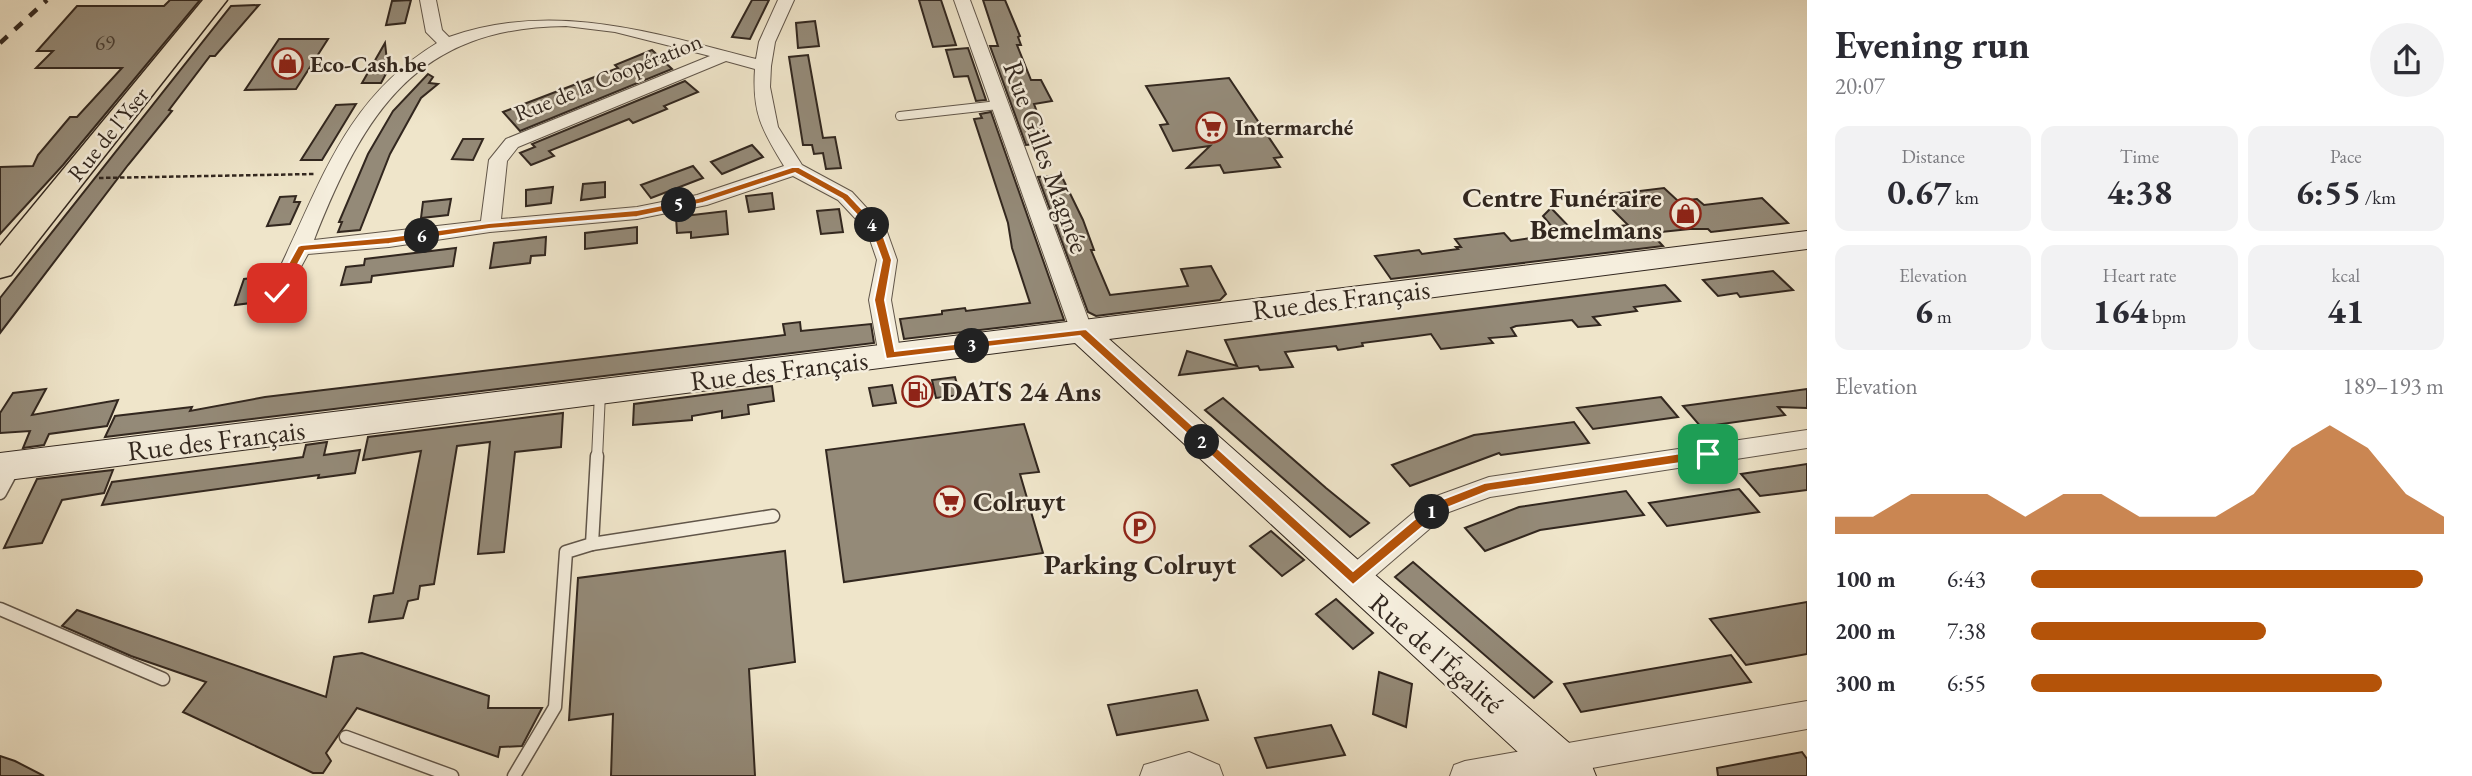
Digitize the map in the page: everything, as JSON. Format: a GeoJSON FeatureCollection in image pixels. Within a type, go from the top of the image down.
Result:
{"type":"FeatureCollection","features":[{"type":"Feature","properties":{"kind":"main road","name":"Rue de l'Yser"},"geometry":{"type":"LineString","coordinates":[[0,267],[215,0]]}},
{"type":"Feature","properties":{"kind":"main road","name":"Rue des Français"},"geometry":{"type":"LineString","coordinates":[[8,466],[1807,240]]}},
{"type":"Feature","properties":{"kind":"main road","name":"Rue de l'Égalité"},"geometry":{"type":"LineString","coordinates":[[1082,332],[1353,579],[1566,767]]}},
{"type":"Feature","properties":{"kind":"street"},"geometry":{"type":"LineString","coordinates":[[428,0],[433,32],[448,44]]}},
{"type":"Feature","properties":{"kind":"street"},"geometry":{"type":"LineString","coordinates":[[786,0],[767,42],[763,66],[762,87],[769,127],[795,169],[845,196],[876,229],[887,260],[880,300],[890,356]]}},
{"type":"Feature","properties":{"kind":"street","name":"Rue Gilles Magnée"},"geometry":{"type":"LineString","coordinates":[[962,0],[1082,332]]}},
{"type":"Feature","properties":{"kind":"street"},"geometry":{"type":"LineString","coordinates":[[277,293],[301,248],[331,173],[367,114],[410,70],[448,44],[513,24],[567,21],[625,30],[763,66]]}},
{"type":"Feature","properties":{"kind":"street","name":"Rue de la Coopération"},"geometry":{"type":"LineString","coordinates":[[489,226],[498,160],[512,143],[722,56],[767,42]]}},
{"type":"Feature","properties":{"kind":"street"},"geometry":{"type":"LineString","coordinates":[[301,248],[389,240],[489,226],[637,214],[700,201],[795,169]]}},
{"type":"Feature","properties":{"kind":"street"},"geometry":{"type":"LineString","coordinates":[[1353,579],[1440,505],[1489,486],[1807,439]]}},
{"type":"Feature","properties":{"kind":"street"},"geometry":{"type":"LineString","coordinates":[[1465,776],[1566,767],[1807,715]]}},
{"type":"Feature","properties":{"kind":"street"},"geometry":{"type":"LineString","coordinates":[[1155,776],[1189,767],[1208,776]]}},
{"type":"Feature","properties":{"kind":"lane"},"geometry":{"type":"LineString","coordinates":[[900,116],[998,105]]}},
{"type":"Feature","properties":{"kind":"lane"},"geometry":{"type":"LineString","coordinates":[[592,544],[600,393]]}},
{"type":"Feature","properties":{"kind":"lane"},"geometry":{"type":"LineString","coordinates":[[0,493],[8,466]]}},
{"type":"Feature","properties":{"kind":"lane"},"geometry":{"type":"LineString","coordinates":[[514,776],[555,707],[566,552],[592,544],[773,516]]}},
{"type":"Feature","properties":{"kind":"lane"},"geometry":{"type":"LineString","coordinates":[[0,609],[163,679]]}},
{"type":"Feature","properties":{"kind":"lane"},"geometry":{"type":"LineString","coordinates":[[346,737],[452,776]]}},
{"type":"Feature","properties":{"kind":"path"},"geometry":{"type":"LineString","coordinates":[[73,178],[331,173]]}},
{"type":"Feature","properties":{"kind":"building"},"geometry":{"type":"Polygon","coordinates":[[[170,0],[200,0],[63,165],[0,234],[0,167],[33,166],[38,155],[70,117],[77,117],[122,68],[36,68],[53,51],[37,51],[77,6],[164,6],[170,0]]]}},
{"type":"Feature","properties":{"kind":"building"},"geometry":{"type":"Polygon","coordinates":[[[411,0],[405,23],[386,25],[392,1],[411,0]]]}},
{"type":"Feature","properties":{"kind":"building"},"geometry":{"type":"Polygon","coordinates":[[[752,0],[769,0],[750,39],[732,37],[752,0]]]}},
{"type":"Feature","properties":{"kind":"building"},"geometry":{"type":"Polygon","coordinates":[[[919,0],[941,0],[956,45],[933,47],[919,0]]]}},
{"type":"Feature","properties":{"kind":"building"},"geometry":{"type":"Polygon","coordinates":[[[983,0],[1005,0],[1020,36],[1021,45],[1017,45],[1031,80],[1041,80],[1052,101],[1034,104],[1049,143],[1026,145],[990,46],[998,46],[983,0]]]}},
{"type":"Feature","properties":{"kind":"building"},"geometry":{"type":"Polygon","coordinates":[[[259,5],[215,56],[210,56],[169,110],[172,111],[0,333],[0,298],[231,6],[259,5]]]}},
{"type":"Feature","properties":{"kind":"building"},"geometry":{"type":"Polygon","coordinates":[[[815,21],[819,46],[798,48],[796,23],[815,21]]]}},
{"type":"Feature","properties":{"kind":"building","name":"Eco-Cash.be"},"geometry":{"type":"Polygon","coordinates":[[[279,39],[328,39],[296,89],[245,90],[279,39]]]}},
{"type":"Feature","properties":{"kind":"building"},"geometry":{"type":"Polygon","coordinates":[[[385,43],[388,70],[381,83],[362,83],[385,43]]]}},
{"type":"Feature","properties":{"kind":"building"},"geometry":{"type":"Polygon","coordinates":[[[968,48],[986,100],[976,101],[968,76],[954,77],[946,50],[968,48]]]}},
{"type":"Feature","properties":{"kind":"building"},"geometry":{"type":"Polygon","coordinates":[[[652,50],[672,69],[520,131],[503,112],[618,68],[615,65],[652,50]]]}},
{"type":"Feature","properties":{"kind":"building"},"geometry":{"type":"Polygon","coordinates":[[[808,55],[823,138],[835,137],[841,168],[826,169],[823,153],[814,154],[812,145],[803,145],[789,57],[808,55]]]}},
{"type":"Feature","properties":{"kind":"building"},"geometry":{"type":"Polygon","coordinates":[[[428,74],[433,77],[429,83],[438,84],[421,98],[390,154],[360,230],[338,232],[342,222],[339,222],[368,154],[393,111],[428,74]]]}},
{"type":"Feature","properties":{"kind":"building","name":"Intermarché"},"geometry":{"type":"Polygon","coordinates":[[[1229,78],[1282,157],[1274,158],[1280,167],[1224,173],[1220,165],[1187,168],[1210,146],[1173,151],[1160,125],[1168,124],[1146,86],[1229,78]]]}},
{"type":"Feature","properties":{"kind":"building"},"geometry":{"type":"Polygon","coordinates":[[[685,81],[698,92],[664,106],[667,109],[633,123],[629,119],[549,151],[554,156],[531,165],[520,153],[535,147],[532,144],[685,81]]]}},
{"type":"Feature","properties":{"kind":"building"},"geometry":{"type":"Polygon","coordinates":[[[356,104],[322,160],[301,160],[336,105],[356,104]]]}},
{"type":"Feature","properties":{"kind":"building"},"geometry":{"type":"Polygon","coordinates":[[[991,112],[1064,320],[904,339],[900,319],[965,308],[966,311],[1030,303],[1012,248],[1008,223],[974,119],[982,118],[980,114],[991,112]]]}},
{"type":"Feature","properties":{"kind":"building"},"geometry":{"type":"Polygon","coordinates":[[[463,139],[483,139],[473,160],[452,159],[463,139]]]}},
{"type":"Feature","properties":{"kind":"building"},"geometry":{"type":"Polygon","coordinates":[[[752,145],[763,157],[722,174],[711,162],[752,145]]]}},
{"type":"Feature","properties":{"kind":"building"},"geometry":{"type":"Polygon","coordinates":[[[693,166],[703,178],[651,198],[641,185],[693,166]]]}},
{"type":"Feature","properties":{"kind":"building"},"geometry":{"type":"Polygon","coordinates":[[[1061,175],[1083,220],[1094,250],[1091,250],[1110,295],[1188,286],[1181,269],[1211,266],[1226,294],[1220,300],[1096,316],[1088,312],[1038,177],[1061,175]]]}},
{"type":"Feature","properties":{"kind":"building"},"geometry":{"type":"Polygon","coordinates":[[[605,182],[605,197],[581,200],[583,184],[605,182]]]}},
{"type":"Feature","properties":{"kind":"building"},"geometry":{"type":"Polygon","coordinates":[[[553,187],[551,203],[526,206],[526,190],[553,187]]]}},
{"type":"Feature","properties":{"kind":"building"},"geometry":{"type":"Polygon","coordinates":[[[1664,188],[1678,201],[1697,199],[1704,205],[1762,198],[1788,223],[1711,232],[1708,229],[1690,229],[1651,233],[1663,246],[1391,279],[1375,256],[1419,250],[1422,254],[1458,249],[1456,247],[1461,247],[1455,239],[1504,233],[1511,241],[1558,234],[1543,216],[1551,208],[1574,232],[1628,225],[1599,196],[1664,188]]]}},
{"type":"Feature","properties":{"kind":"building"},"geometry":{"type":"Polygon","coordinates":[[[772,193],[774,209],[749,212],[746,196],[772,193]]]}},
{"type":"Feature","properties":{"kind":"building"},"geometry":{"type":"Polygon","coordinates":[[[296,196],[294,202],[300,202],[290,224],[267,226],[280,197],[296,196]]]}},
{"type":"Feature","properties":{"kind":"building"},"geometry":{"type":"Polygon","coordinates":[[[451,199],[448,215],[421,218],[423,202],[451,199]]]}},
{"type":"Feature","properties":{"kind":"building"},"geometry":{"type":"Polygon","coordinates":[[[839,209],[843,232],[821,234],[817,211],[839,209]]]}},
{"type":"Feature","properties":{"kind":"building"},"geometry":{"type":"Polygon","coordinates":[[[726,211],[728,234],[691,238],[691,232],[677,233],[676,217],[726,211]]]}},
{"type":"Feature","properties":{"kind":"building"},"geometry":{"type":"Polygon","coordinates":[[[637,227],[637,243],[585,249],[585,233],[637,227]]]}},
{"type":"Feature","properties":{"kind":"building"},"geometry":{"type":"Polygon","coordinates":[[[546,237],[545,255],[531,256],[530,263],[490,268],[494,243],[546,237]]]}},
{"type":"Feature","properties":{"kind":"building"},"geometry":{"type":"Polygon","coordinates":[[[456,248],[453,266],[372,276],[371,282],[341,285],[346,267],[364,265],[365,259],[456,248]]]}},
{"type":"Feature","properties":{"kind":"building"},"geometry":{"type":"Polygon","coordinates":[[[1773,271],[1793,290],[1740,297],[1737,293],[1718,296],[1703,280],[1773,271]]]}},
{"type":"Feature","properties":{"kind":"building"},"geometry":{"type":"Polygon","coordinates":[[[268,276],[259,302],[235,305],[244,279],[268,276]]]}},
{"type":"Feature","properties":{"kind":"building"},"geometry":{"type":"Polygon","coordinates":[[[1665,285],[1680,301],[1634,307],[1637,311],[1593,317],[1600,325],[1578,327],[1572,320],[1516,326],[1511,328],[1516,336],[1489,338],[1493,343],[1441,349],[1431,334],[1362,343],[1363,346],[1338,350],[1336,346],[1285,352],[1293,367],[1260,370],[1258,366],[1179,375],[1187,351],[1237,366],[1225,340],[1665,285]]]}},
{"type":"Feature","properties":{"kind":"building"},"geometry":{"type":"Polygon","coordinates":[[[800,322],[801,331],[871,324],[874,343],[105,437],[115,416],[192,407],[190,411],[265,397],[785,335],[783,324],[800,322]]]}},
{"type":"Feature","properties":{"kind":"building"},"geometry":{"type":"Polygon","coordinates":[[[955,377],[960,395],[936,398],[932,380],[955,377]]]}},
{"type":"Feature","properties":{"kind":"building"},"geometry":{"type":"Polygon","coordinates":[[[892,385],[896,403],[873,406],[869,388],[892,385]]]}},
{"type":"Feature","properties":{"kind":"building"},"geometry":{"type":"Polygon","coordinates":[[[772,386],[774,401],[748,405],[749,414],[722,418],[722,411],[692,416],[692,420],[633,425],[634,404],[772,386]]]}},
{"type":"Feature","properties":{"kind":"building"},"geometry":{"type":"Polygon","coordinates":[[[46,389],[32,415],[118,400],[107,426],[49,434],[44,445],[23,448],[30,431],[0,433],[0,413],[13,393],[46,389]]]}},
{"type":"Feature","properties":{"kind":"building"},"geometry":{"type":"Polygon","coordinates":[[[1807,389],[1807,408],[1778,407],[1785,415],[1701,427],[1683,406],[1807,389]]]}},
{"type":"Feature","properties":{"kind":"building"},"geometry":{"type":"Polygon","coordinates":[[[1661,397],[1678,417],[1593,429],[1577,408],[1661,397]]]}},
{"type":"Feature","properties":{"kind":"building"},"geometry":{"type":"Polygon","coordinates":[[[1223,398],[1369,523],[1350,537],[1205,410],[1223,398]]]}},
{"type":"Feature","properties":{"kind":"building"},"geometry":{"type":"Polygon","coordinates":[[[563,413],[561,447],[515,452],[504,552],[478,554],[490,442],[457,446],[434,584],[420,586],[418,599],[408,601],[403,618],[369,622],[374,596],[393,593],[421,451],[363,460],[368,437],[563,413]]]}},
{"type":"Feature","properties":{"kind":"building"},"geometry":{"type":"Polygon","coordinates":[[[1574,422],[1589,443],[1501,455],[1499,453],[1410,486],[1392,465],[1474,435],[1574,422]]]}},
{"type":"Feature","properties":{"kind":"building"},"geometry":{"type":"Polygon","coordinates":[[[1024,424],[1039,472],[1020,474],[1043,553],[844,582],[826,450],[1024,424]]]}},
{"type":"Feature","properties":{"kind":"building"},"geometry":{"type":"Polygon","coordinates":[[[327,442],[324,455],[360,450],[355,473],[318,478],[319,475],[102,505],[112,482],[303,457],[306,445],[327,442]]]}},
{"type":"Feature","properties":{"kind":"building"},"geometry":{"type":"Polygon","coordinates":[[[1807,464],[1807,490],[1760,496],[1741,474],[1807,464]]]}},
{"type":"Feature","properties":{"kind":"building"},"geometry":{"type":"Polygon","coordinates":[[[113,470],[104,493],[62,500],[42,543],[4,548],[37,479],[113,470]]]}},
{"type":"Feature","properties":{"kind":"building"},"geometry":{"type":"Polygon","coordinates":[[[1739,489],[1759,512],[1667,526],[1649,503],[1739,489]]]}},
{"type":"Feature","properties":{"kind":"building"},"geometry":{"type":"Polygon","coordinates":[[[1626,491],[1644,515],[1540,530],[1485,551],[1465,528],[1519,507],[1626,491]]]}},
{"type":"Feature","properties":{"kind":"building"},"geometry":{"type":"Polygon","coordinates":[[[1271,531],[1304,560],[1282,576],[1250,546],[1271,531]]]}},
{"type":"Feature","properties":{"kind":"building"},"geometry":{"type":"Polygon","coordinates":[[[785,551],[795,662],[749,669],[755,776],[611,776],[613,714],[569,720],[578,578],[785,551]]]}},
{"type":"Feature","properties":{"kind":"building"},"geometry":{"type":"Polygon","coordinates":[[[1413,562],[1552,682],[1534,698],[1395,577],[1413,562]]]}},
{"type":"Feature","properties":{"kind":"building"},"geometry":{"type":"Polygon","coordinates":[[[1336,599],[1373,633],[1353,649],[1316,614],[1336,599]]]}},
{"type":"Feature","properties":{"kind":"building"},"geometry":{"type":"Polygon","coordinates":[[[1807,602],[1807,654],[1746,665],[1710,619],[1807,602]]]}},
{"type":"Feature","properties":{"kind":"building"},"geometry":{"type":"Polygon","coordinates":[[[77,610],[326,697],[334,657],[362,653],[489,696],[488,708],[542,708],[522,746],[500,747],[498,757],[357,708],[326,753],[331,761],[323,773],[313,773],[183,712],[206,682],[131,656],[62,626],[77,610]]]}},
{"type":"Feature","properties":{"kind":"building"},"geometry":{"type":"Polygon","coordinates":[[[1731,655],[1751,682],[1581,712],[1564,684],[1731,655]]]}},
{"type":"Feature","properties":{"kind":"building"},"geometry":{"type":"Polygon","coordinates":[[[1379,672],[1412,684],[1406,727],[1373,714],[1379,672]]]}},
{"type":"Feature","properties":{"kind":"building"},"geometry":{"type":"Polygon","coordinates":[[[1197,690],[1208,720],[1117,735],[1108,705],[1197,690]]]}},
{"type":"Feature","properties":{"kind":"building"},"geometry":{"type":"Polygon","coordinates":[[[1331,725],[1345,755],[1267,768],[1255,738],[1331,725]]]}},
{"type":"Feature","properties":{"kind":"building"},"geometry":{"type":"Polygon","coordinates":[[[1802,752],[1807,759],[1807,776],[1718,776],[1717,768],[1802,752]]]}},
{"type":"Feature","properties":{"kind":"building"},"geometry":{"type":"Polygon","coordinates":[[[0,756],[15,761],[44,776],[0,776],[0,756]]]}},
{"type":"Feature","properties":{"kind":"railway"},"geometry":{"type":"LineString","coordinates":[[0,43],[47,0]]}},
{"type":"Feature","properties":{"kind":"place","name":"Eco-Cash.be"},"geometry":{"type":"Point","coordinates":[287,64]}},
{"type":"Feature","properties":{"kind":"place","name":"Intermarché"},"geometry":{"type":"Point","coordinates":[1212,127]}},
{"type":"Feature","properties":{"kind":"place","name":"Centre Funéraire Bemelmans"},"geometry":{"type":"Point","coordinates":[1685,213]}},
{"type":"Feature","properties":{"kind":"place","name":"DATS 24 Ans"},"geometry":{"type":"Point","coordinates":[918,391]}},
{"type":"Feature","properties":{"kind":"place","name":"Colruyt"},"geometry":{"type":"Point","coordinates":[950,501]}},
{"type":"Feature","properties":{"kind":"place","name":"Parking Colruyt"},"geometry":{"type":"Point","coordinates":[1140,527]}},
{"type":"Feature","properties":{"kind":"route"},"geometry":{"type":"LineString","coordinates":[[277,293],[301,248],[389,240],[489,226],[637,214],[700,201],[795,169],[845,196],[876,229],[887,260],[880,300],[890,356],[1082,332],[1353,579],[1440,505],[1489,486],[1708,454]]}}]}
